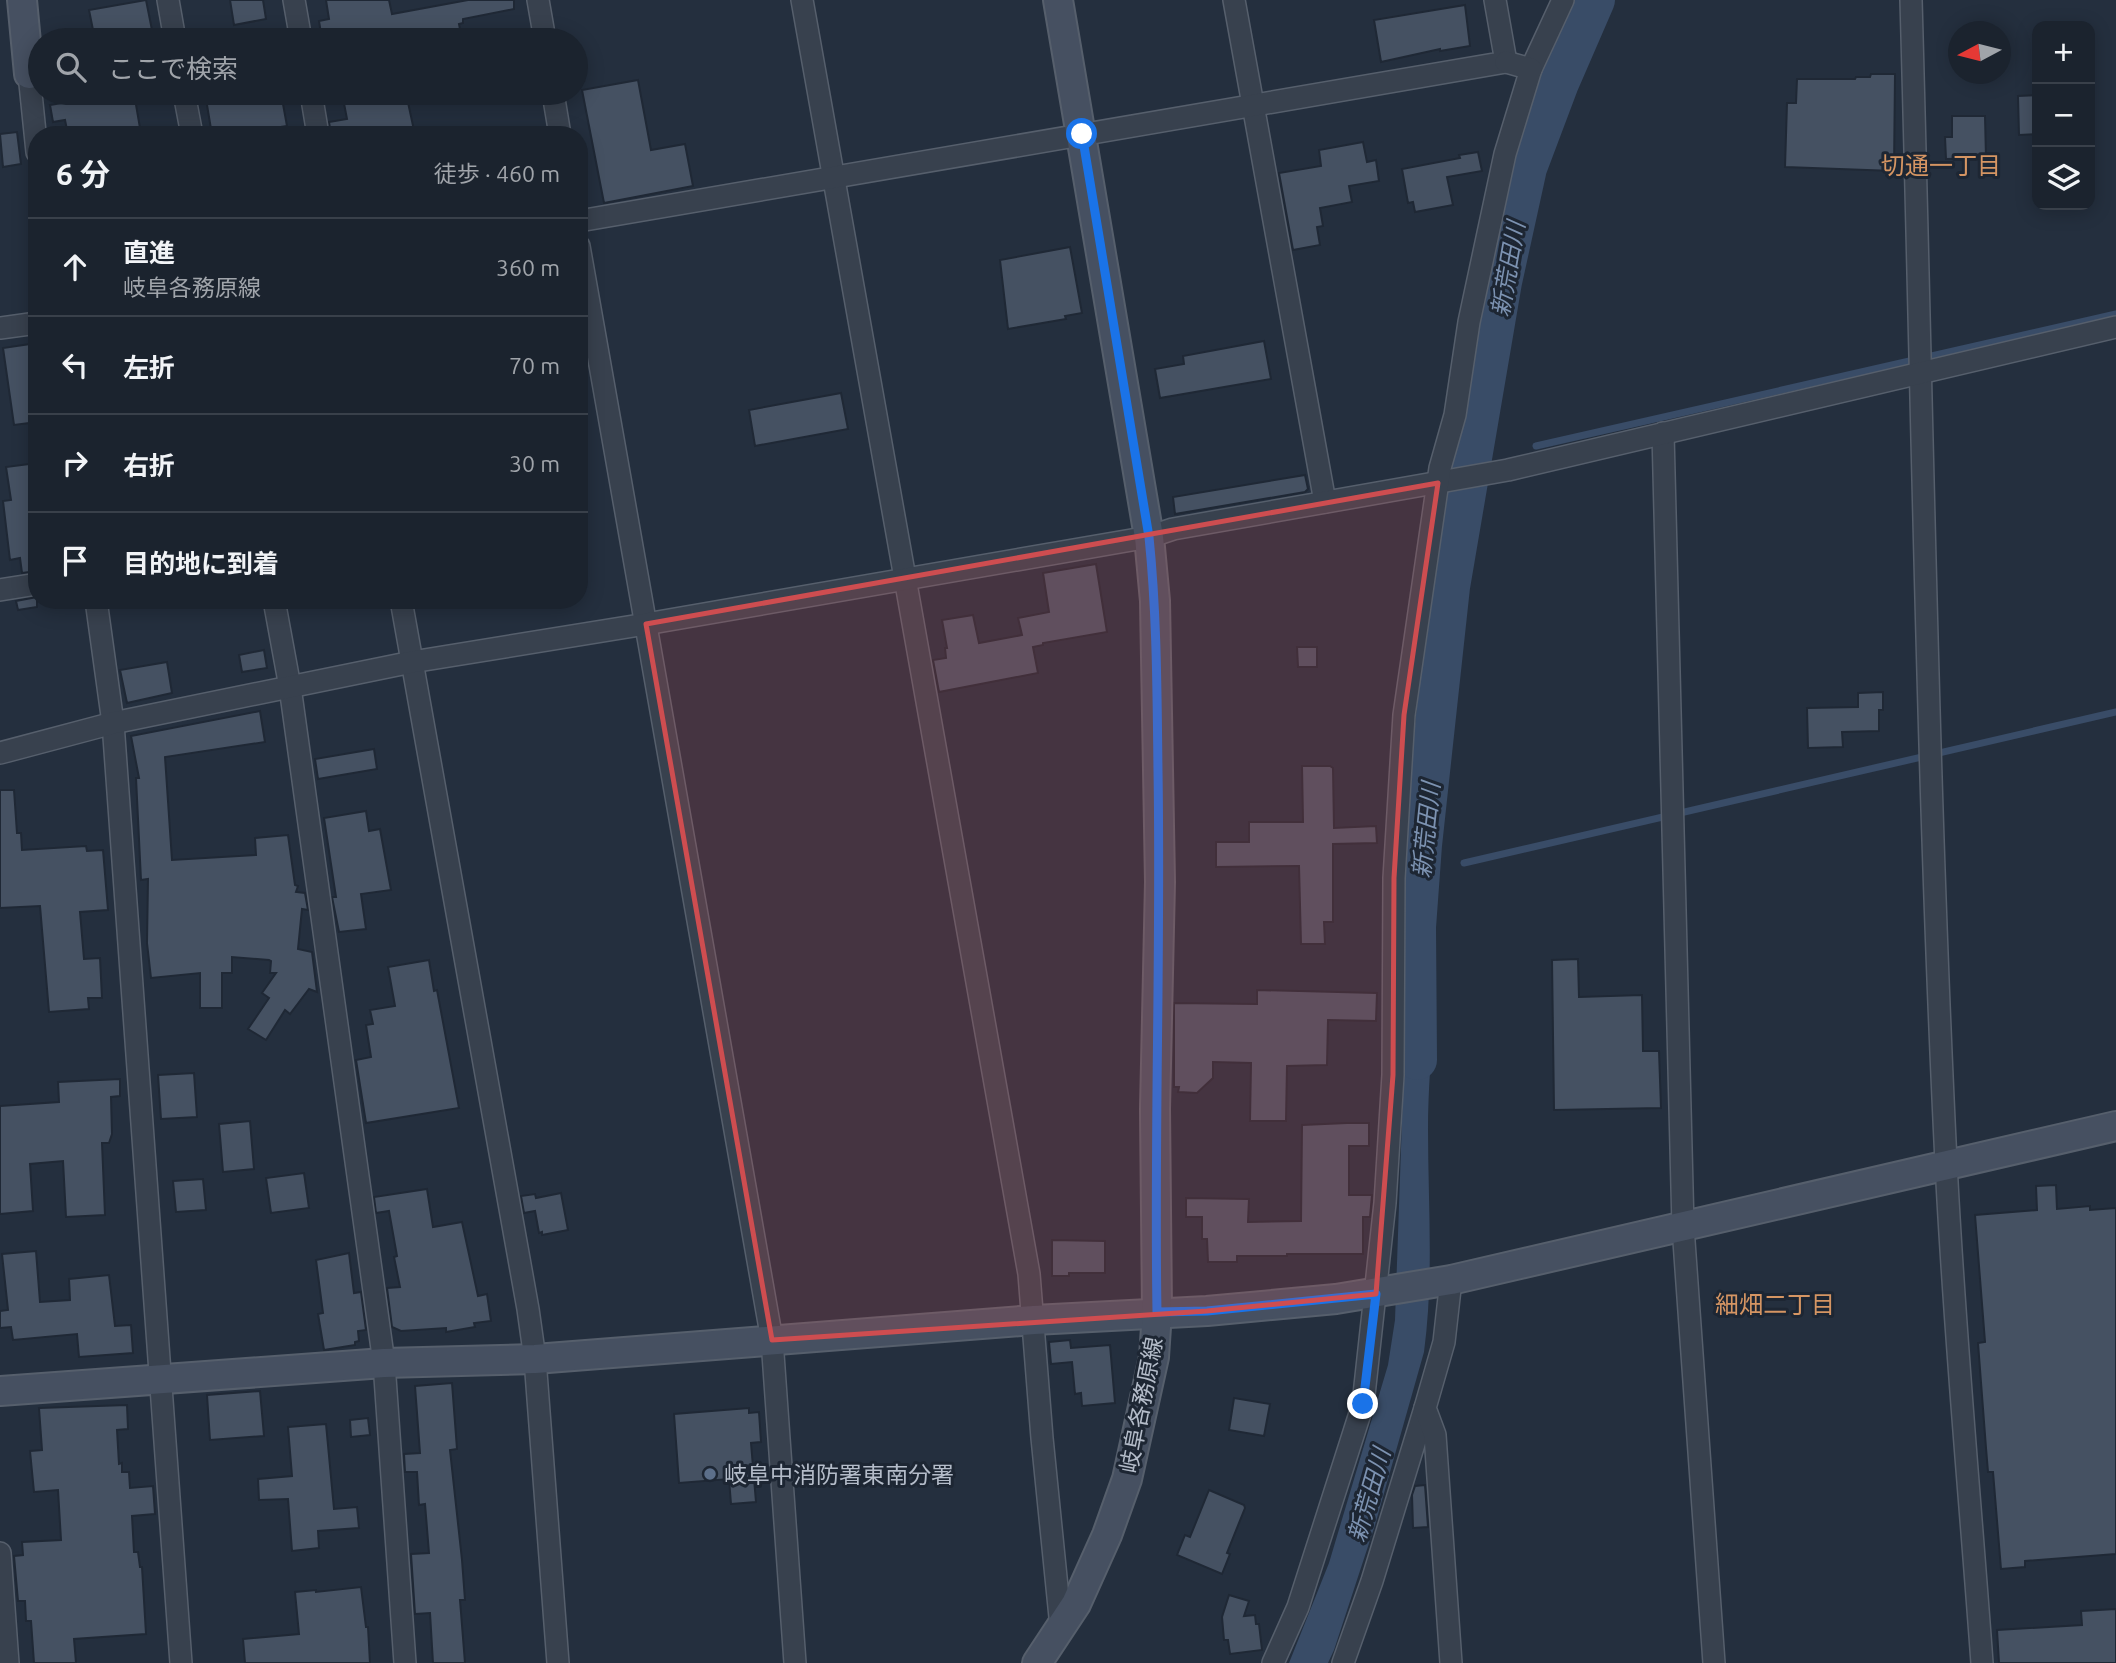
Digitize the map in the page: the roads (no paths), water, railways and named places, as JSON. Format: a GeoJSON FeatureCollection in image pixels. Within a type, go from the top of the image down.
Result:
{"type":"FeatureCollection","features":[{"type":"Feature","properties":{"kind":"street"},"geometry":{"type":"LineString","coordinates":[[22,0],[28,63]]}},
{"type":"Feature","properties":{"kind":"street"},"geometry":{"type":"LineString","coordinates":[[168,0],[173,28]]}},
{"type":"Feature","properties":{"kind":"street"},"geometry":{"type":"LineString","coordinates":[[294,0],[299,28]]}},
{"type":"Feature","properties":{"kind":"street"},"geometry":{"type":"LineString","coordinates":[[538,0],[543,28]]}},
{"type":"Feature","properties":{"kind":"street"},"geometry":{"type":"LineString","coordinates":[[802,0],[1029,1274],[1061,1627]]}},
{"type":"Feature","properties":{"kind":"street","name":"岐阜各務原線"},"geometry":{"type":"LineString","coordinates":[[1037,1663],[1076,1604],[1107,1535],[1127,1479],[1154,1357],[1157,1312],[1155,1109],[1160,882],[1155,601],[1149,537],[1058,0]]}},
{"type":"Feature","properties":{"kind":"street"},"geometry":{"type":"LineString","coordinates":[[1234,0],[1325,502]]}},
{"type":"Feature","properties":{"kind":"street"},"geometry":{"type":"LineString","coordinates":[[1495,0],[1506,62]]}},
{"type":"Feature","properties":{"kind":"street"},"geometry":{"type":"LineString","coordinates":[[1273,1663],[1298,1607],[1363,1404],[1383,1292],[1393,1075],[1394,878],[1404,715],[1443,482],[1440,468],[1455,415],[1469,322],[1505,154],[1531,69],[1563,0]]}},
{"type":"Feature","properties":{"kind":"street"},"geometry":{"type":"LineString","coordinates":[[1911,0],[1929,735],[1946,1165],[1982,1663]]}},
{"type":"Feature","properties":{"kind":"street"},"geometry":{"type":"LineString","coordinates":[[588,219],[1506,62],[1531,69]]}},
{"type":"Feature","properties":{"kind":"street"},"geometry":{"type":"LineString","coordinates":[[32,105],[34,126]]}},
{"type":"Feature","properties":{"kind":"street"},"geometry":{"type":"LineString","coordinates":[[186,105],[190,126]]}},
{"type":"Feature","properties":{"kind":"street"},"geometry":{"type":"LineString","coordinates":[[313,105],[316,126]]}},
{"type":"Feature","properties":{"kind":"street"},"geometry":{"type":"LineString","coordinates":[[555,105],[558,126]]}},
{"type":"Feature","properties":{"kind":"street"},"geometry":{"type":"LineString","coordinates":[[588,297],[772,1340],[795,1663]]}},
{"type":"Feature","properties":{"kind":"street"},"geometry":{"type":"LineString","coordinates":[[0,328],[28,324]]}},
{"type":"Feature","properties":{"kind":"street"},"geometry":{"type":"LineString","coordinates":[[0,753],[113,723],[412,662],[1149,537],[1173,529],[1492,473],[2116,327]]}},
{"type":"Feature","properties":{"kind":"street"},"geometry":{"type":"LineString","coordinates":[[1663,433],[1683,1227],[1714,1663]]}},
{"type":"Feature","properties":{"kind":"street"},"geometry":{"type":"LineString","coordinates":[[0,590],[28,585]]}},
{"type":"Feature","properties":{"kind":"street"},"geometry":{"type":"LineString","coordinates":[[97,609],[113,723],[181,1663]]}},
{"type":"Feature","properties":{"kind":"street"},"geometry":{"type":"LineString","coordinates":[[276,609],[290,687],[384,1363],[404,1663]]}},
{"type":"Feature","properties":{"kind":"street"},"geometry":{"type":"LineString","coordinates":[[403,609],[535,1359],[558,1663]]}},
{"type":"Feature","properties":{"kind":"street"},"geometry":{"type":"LineString","coordinates":[[0,1391],[384,1363],[535,1359],[1034,1320],[1220,1310],[1383,1292],[1446,1281],[2116,1126]]}},
{"type":"Feature","properties":{"kind":"street"},"geometry":{"type":"LineString","coordinates":[[1343,1663],[1372,1581],[1444,1342],[1446,1281]]}},
{"type":"Feature","properties":{"kind":"street"},"geometry":{"type":"LineString","coordinates":[[1425,1408],[1435,1435],[1451,1663]]}},
{"type":"Feature","properties":{"kind":"street"},"geometry":{"type":"LineString","coordinates":[[0,1553],[8,1663]]}},
{"type":"Feature","properties":{"kind":"water"},"geometry":{"type":"Polygon","coordinates":[[[1406,1006],[1434,1006],[1428,1114],[1430,1268],[1424,1352],[1375,1525],[1334,1650],[1328,1663],[1289,1663],[1329,1563],[1388,1365],[1395,1320],[1406,1006]]]}},
{"type":"Feature","properties":{"kind":"waterway","name":"新荒田川"},"geometry":{"type":"LineString","coordinates":[[1417,1060],[1416,927],[1422,845],[1450,587],[1502,282],[1527,168],[1559,83],[1595,0]]}},
{"type":"Feature","properties":{"kind":"waterway"},"geometry":{"type":"LineString","coordinates":[[1536,446],[2116,314]]}},
{"type":"Feature","properties":{"kind":"waterway"},"geometry":{"type":"LineString","coordinates":[[1464,863],[2116,712]]}},
{"type":"Feature","properties":{"kind":"place","name":"岐阜中消防署東南分署"},"geometry":{"type":"Point","coordinates":[710,1474]}},
{"type":"Feature","properties":{"kind":"district","name":"切通一丁目"},"geometry":{"type":"Point","coordinates":[1941,165]}},
{"type":"Feature","properties":{"kind":"district","name":"細畑二丁目"},"geometry":{"type":"Point","coordinates":[1775,1304]}}]}
